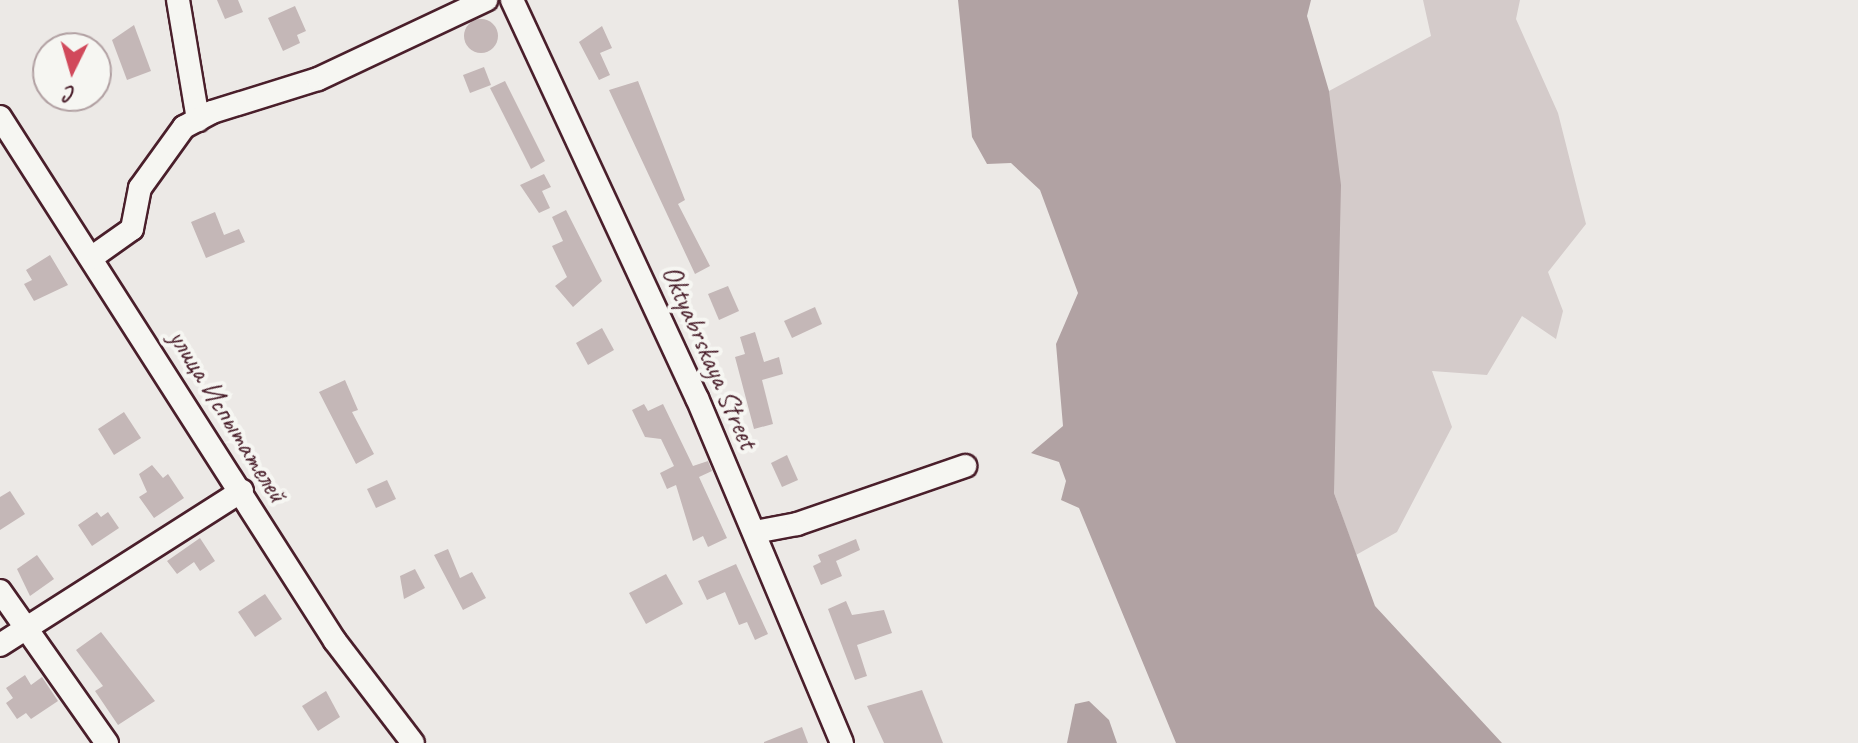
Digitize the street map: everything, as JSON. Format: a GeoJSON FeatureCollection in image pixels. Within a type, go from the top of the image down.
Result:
{"type":"FeatureCollection","features":[{"type":"Feature","properties":{"kind":"street"},"geometry":{"type":"LineString","coordinates":[[178,0],[198,120]]}},
{"type":"Feature","properties":{"kind":"street"},"geometry":{"type":"LineString","coordinates":[[91,258],[132,229],[140,188],[184,127],[318,79],[486,0]]}},
{"type":"Feature","properties":{"kind":"street","name":"Oktyabrskaya Street"},"geometry":{"type":"LineString","coordinates":[[512,0],[755,532],[842,743]]}},
{"type":"Feature","properties":{"kind":"street","name":"улица Испытателей"},"geometry":{"type":"LineString","coordinates":[[0,117],[242,491],[335,641],[413,743]]}},
{"type":"Feature","properties":{"kind":"street"},"geometry":{"type":"LineString","coordinates":[[755,532],[797,524],[965,466]]}},
{"type":"Feature","properties":{"kind":"street"},"geometry":{"type":"LineString","coordinates":[[0,645],[242,491]]}},
{"type":"Feature","properties":{"kind":"street"},"geometry":{"type":"LineString","coordinates":[[0,591],[107,743]]}},
{"type":"Feature","properties":{"kind":"shaded area"},"geometry":{"type":"Polygon","coordinates":[[[958,0],[1311,0],[1307,16],[1329,91],[1341,185],[1334,493],[1375,606],[1502,743],[1176,743],[1079,508],[1061,500],[1066,481],[1059,462],[1031,453],[1063,426],[1056,344],[1078,293],[1040,190],[1011,163],[987,164],[972,137],[958,0]]]}},
{"type":"Feature","properties":{"kind":"shaded area"},"geometry":{"type":"Polygon","coordinates":[[[1423,0],[1520,0],[1516,19],[1558,113],[1586,224],[1548,272],[1563,311],[1556,339],[1522,316],[1487,375],[1432,371],[1452,427],[1397,532],[1356,555],[1334,493],[1329,91],[1431,36],[1423,0]]]}},
{"type":"Feature","properties":{"kind":"shaded area"},"geometry":{"type":"Polygon","coordinates":[[[1089,701],[1109,720],[1117,743],[1067,743],[1075,704],[1089,701]]]}},
{"type":"Feature","properties":{"kind":"building"},"geometry":{"type":"Polygon","coordinates":[[[217,0],[238,0],[243,12],[225,19],[217,0]]]}},
{"type":"Feature","properties":{"kind":"building"},"geometry":{"type":"Polygon","coordinates":[[[295,6],[306,31],[297,35],[300,43],[283,51],[268,18],[295,6]]]}},
{"type":"Feature","properties":{"kind":"building"},"geometry":{"type":"Polygon","coordinates":[[[481,19],[493,24],[498,36],[493,48],[481,53],[469,48],[464,36],[469,24],[481,19]]]}},
{"type":"Feature","properties":{"kind":"building"},"geometry":{"type":"Polygon","coordinates":[[[134,25],[151,71],[127,80],[112,40],[134,25]]]}},
{"type":"Feature","properties":{"kind":"building"},"geometry":{"type":"Polygon","coordinates":[[[602,26],[612,48],[600,53],[610,75],[599,80],[579,42],[602,26]]]}},
{"type":"Feature","properties":{"kind":"building"},"geometry":{"type":"Polygon","coordinates":[[[484,67],[491,85],[470,93],[463,75],[484,67]]]}},
{"type":"Feature","properties":{"kind":"building"},"geometry":{"type":"Polygon","coordinates":[[[505,81],[545,161],[531,169],[490,88],[505,81]]]}},
{"type":"Feature","properties":{"kind":"building"},"geometry":{"type":"Polygon","coordinates":[[[638,81],[685,200],[678,204],[710,266],[695,274],[609,90],[638,81]]]}},
{"type":"Feature","properties":{"kind":"building"},"geometry":{"type":"Polygon","coordinates":[[[544,174],[551,187],[542,191],[550,208],[539,213],[520,185],[544,174]]]}},
{"type":"Feature","properties":{"kind":"building"},"geometry":{"type":"Polygon","coordinates":[[[566,210],[602,281],[573,307],[555,286],[567,277],[552,246],[563,241],[552,217],[566,210]]]}},
{"type":"Feature","properties":{"kind":"building"},"geometry":{"type":"Polygon","coordinates":[[[215,212],[224,235],[239,229],[245,242],[206,258],[191,222],[215,212]]]}},
{"type":"Feature","properties":{"kind":"building"},"geometry":{"type":"Polygon","coordinates":[[[50,255],[68,285],[34,301],[24,284],[32,280],[26,270],[50,255]]]}},
{"type":"Feature","properties":{"kind":"building"},"geometry":{"type":"Polygon","coordinates":[[[728,286],[739,311],[719,320],[708,294],[728,286]]]}},
{"type":"Feature","properties":{"kind":"building"},"geometry":{"type":"Polygon","coordinates":[[[815,307],[822,324],[792,338],[784,321],[815,307]]]}},
{"type":"Feature","properties":{"kind":"building"},"geometry":{"type":"Polygon","coordinates":[[[602,328],[614,350],[588,365],[576,343],[602,328]]]}},
{"type":"Feature","properties":{"kind":"building"},"geometry":{"type":"Polygon","coordinates":[[[755,332],[764,362],[779,357],[783,374],[762,380],[773,424],[754,429],[735,357],[745,354],[740,337],[755,332]]]}},
{"type":"Feature","properties":{"kind":"building"},"geometry":{"type":"Polygon","coordinates":[[[345,380],[358,410],[352,412],[374,454],[356,464],[319,392],[345,380]]]}},
{"type":"Feature","properties":{"kind":"building"},"geometry":{"type":"Polygon","coordinates":[[[644,404],[648,411],[663,404],[693,466],[708,461],[712,471],[699,477],[727,538],[708,547],[703,536],[693,541],[676,485],[667,489],[660,473],[674,466],[661,439],[645,437],[632,410],[644,404]]]}},
{"type":"Feature","properties":{"kind":"building"},"geometry":{"type":"Polygon","coordinates":[[[124,412],[141,438],[114,455],[98,429],[124,412]]]}},
{"type":"Feature","properties":{"kind":"building"},"geometry":{"type":"Polygon","coordinates":[[[787,455],[798,480],[782,487],[771,463],[787,455]]]}},
{"type":"Feature","properties":{"kind":"building"},"geometry":{"type":"Polygon","coordinates":[[[152,465],[163,478],[168,474],[184,498],[154,518],[139,497],[147,492],[139,474],[152,465]]]}},
{"type":"Feature","properties":{"kind":"building"},"geometry":{"type":"Polygon","coordinates":[[[387,480],[396,499],[376,508],[367,489],[387,480]]]}},
{"type":"Feature","properties":{"kind":"building"},"geometry":{"type":"Polygon","coordinates":[[[10,491],[25,514],[0,530],[0,497],[10,491]]]}},
{"type":"Feature","properties":{"kind":"building"},"geometry":{"type":"Polygon","coordinates":[[[97,512],[101,517],[108,512],[119,528],[92,546],[78,525],[97,512]]]}},
{"type":"Feature","properties":{"kind":"building"},"geometry":{"type":"Polygon","coordinates":[[[200,538],[215,561],[200,571],[194,562],[177,574],[167,561],[200,538]]]}},
{"type":"Feature","properties":{"kind":"building"},"geometry":{"type":"Polygon","coordinates":[[[856,539],[860,550],[836,561],[842,576],[821,585],[813,566],[821,562],[818,555],[856,539]]]}},
{"type":"Feature","properties":{"kind":"building"},"geometry":{"type":"Polygon","coordinates":[[[448,549],[460,578],[472,572],[486,598],[463,610],[434,555],[448,549]]]}},
{"type":"Feature","properties":{"kind":"building"},"geometry":{"type":"Polygon","coordinates":[[[37,555],[54,579],[30,596],[17,569],[37,555]]]}},
{"type":"Feature","properties":{"kind":"building"},"geometry":{"type":"Polygon","coordinates":[[[736,564],[768,634],[755,640],[747,622],[739,625],[725,592],[707,600],[698,581],[736,564]]]}},
{"type":"Feature","properties":{"kind":"building"},"geometry":{"type":"Polygon","coordinates":[[[415,569],[425,588],[404,599],[400,576],[415,569]]]}},
{"type":"Feature","properties":{"kind":"building"},"geometry":{"type":"Polygon","coordinates":[[[666,574],[683,604],[646,624],[629,593],[666,574]]]}},
{"type":"Feature","properties":{"kind":"building"},"geometry":{"type":"Polygon","coordinates":[[[265,594],[282,619],[255,637],[238,612],[265,594]]]}},
{"type":"Feature","properties":{"kind":"building"},"geometry":{"type":"Polygon","coordinates":[[[846,601],[852,615],[884,610],[892,633],[857,645],[867,676],[855,680],[828,609],[846,601]]]}},
{"type":"Feature","properties":{"kind":"building"},"geometry":{"type":"Polygon","coordinates":[[[101,632],[155,701],[118,725],[95,691],[103,686],[76,650],[101,632]]]}},
{"type":"Feature","properties":{"kind":"building"},"geometry":{"type":"Polygon","coordinates":[[[25,675],[31,685],[42,677],[58,701],[31,719],[26,713],[17,719],[6,703],[13,698],[6,688],[25,675]]]}},
{"type":"Feature","properties":{"kind":"building"},"geometry":{"type":"Polygon","coordinates":[[[922,690],[943,743],[884,743],[867,706],[922,690]]]}},
{"type":"Feature","properties":{"kind":"building"},"geometry":{"type":"Polygon","coordinates":[[[326,691],[340,717],[318,731],[302,706],[326,691]]]}},
{"type":"Feature","properties":{"kind":"building"},"geometry":{"type":"Polygon","coordinates":[[[802,727],[808,743],[764,743],[764,742],[802,727]]]}}]}
